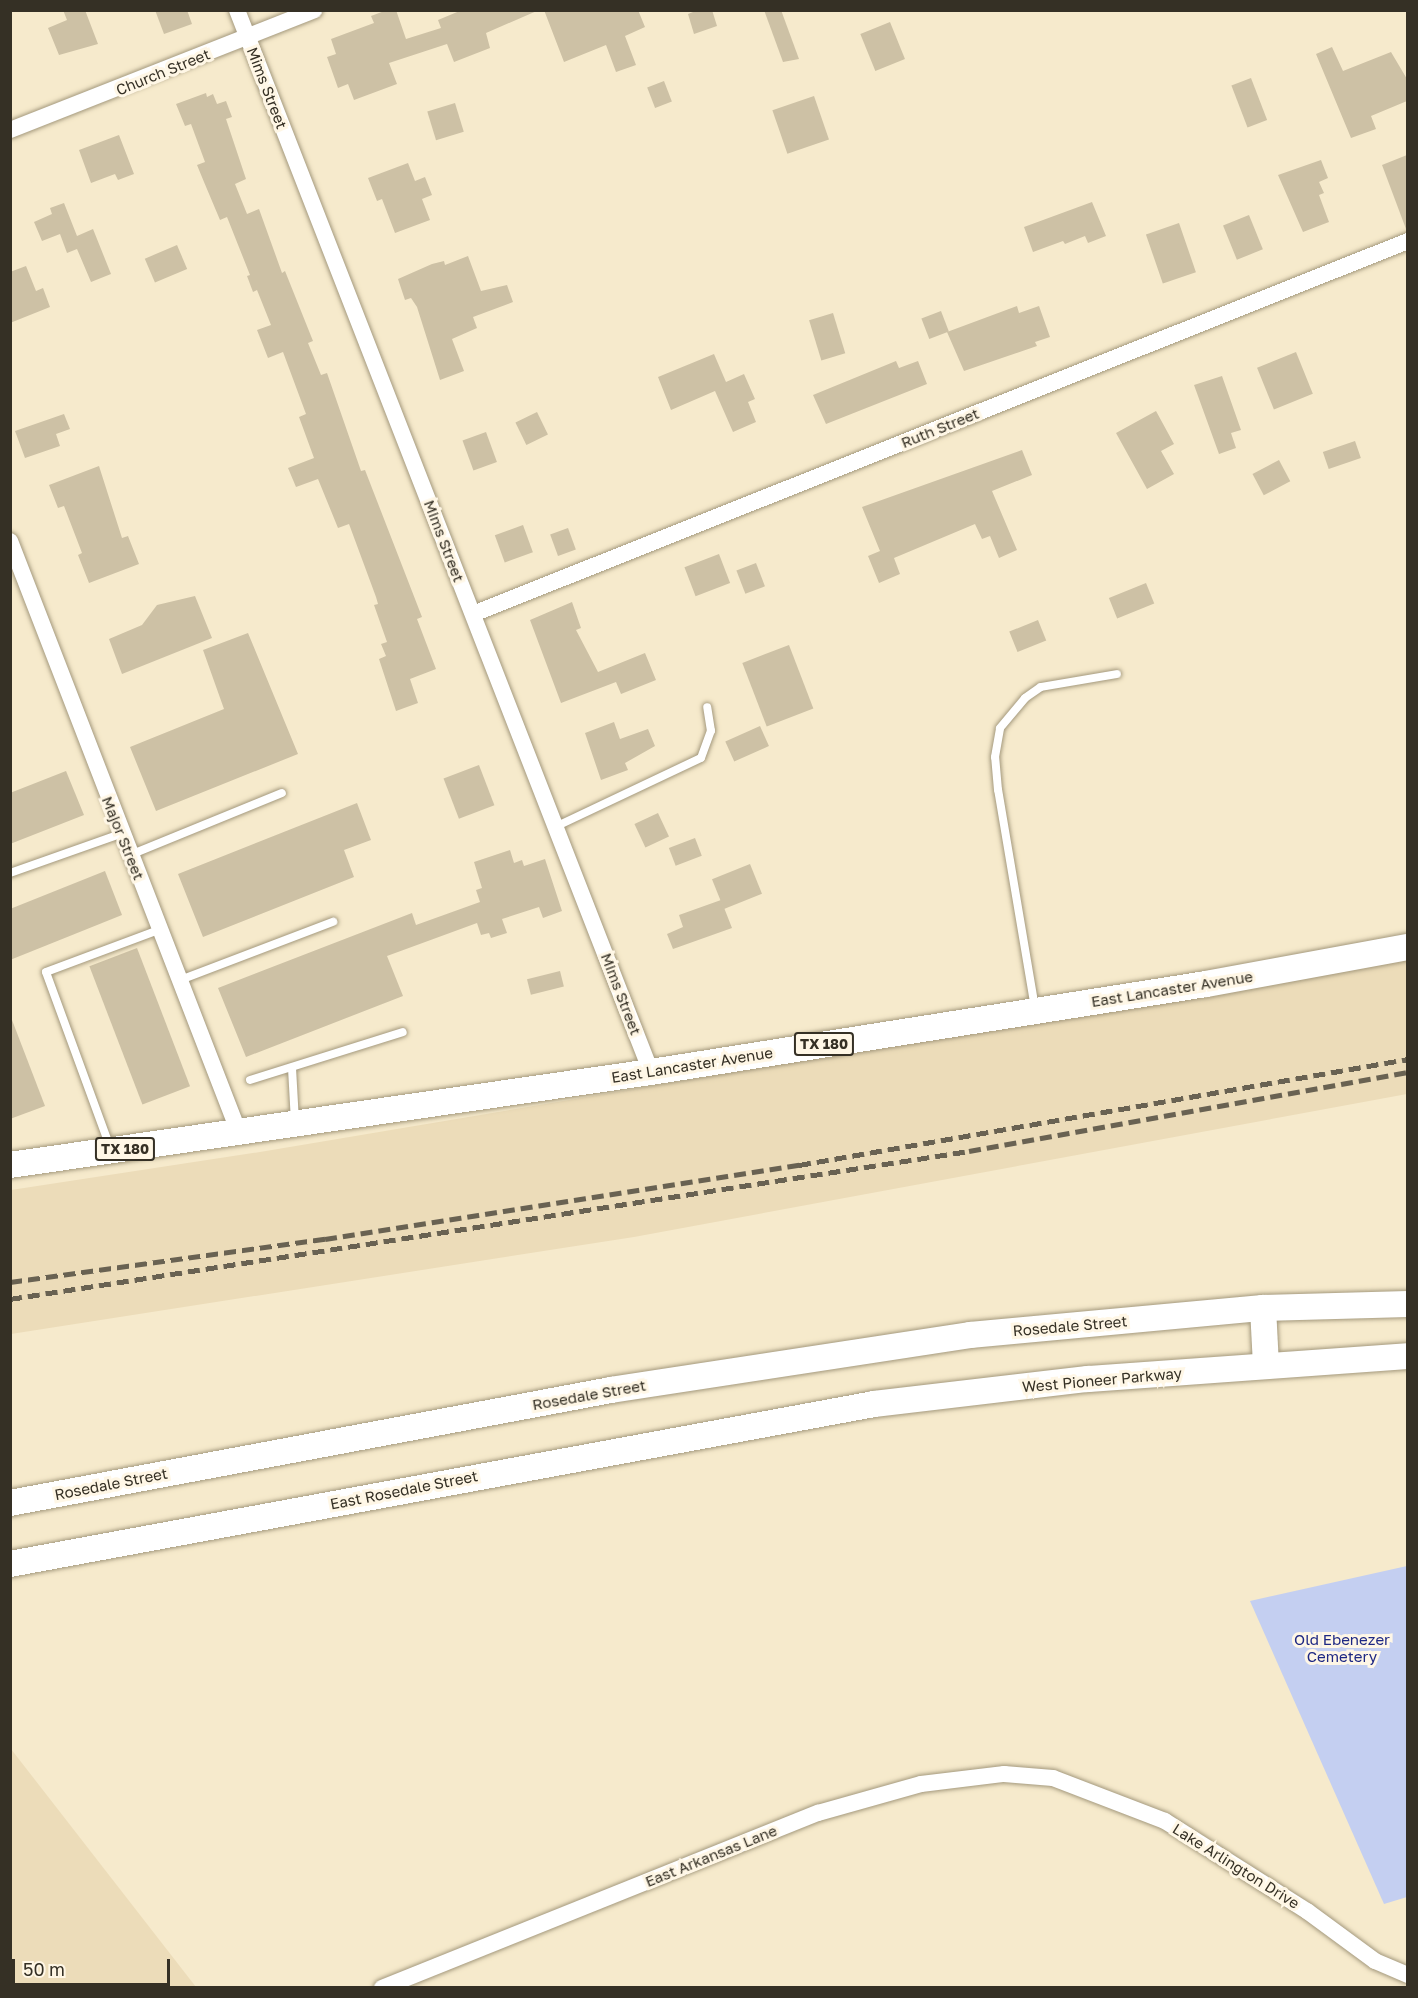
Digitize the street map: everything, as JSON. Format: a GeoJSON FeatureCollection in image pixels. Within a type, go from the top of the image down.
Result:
{"type":"FeatureCollection","features":[{"type":"Feature","properties":{"kind":"main road","name":"East Lancaster Avenue"},"geometry":{"type":"LineString","coordinates":[[10,1165],[651,1071],[1035,1011],[1407,947]]}},
{"type":"Feature","properties":{"kind":"main road"},"geometry":{"type":"LineString","coordinates":[[1266,1366],[1263,1308],[1407,1304]]}},
{"type":"Feature","properties":{"kind":"main road","name":"Rosedale Street"},"geometry":{"type":"LineString","coordinates":[[10,1503],[611,1390],[970,1335],[1263,1308]]}},
{"type":"Feature","properties":{"kind":"main road","name":"West Pioneer Parkway"},"geometry":{"type":"LineString","coordinates":[[798,1416],[1088,1379],[1407,1356]]}},
{"type":"Feature","properties":{"kind":"main road","name":"East Rosedale Street"},"geometry":{"type":"LineString","coordinates":[[10,1564],[798,1416]]}},
{"type":"Feature","properties":{"kind":"street","name":"Mims Street"},"geometry":{"type":"LineString","coordinates":[[237,10],[651,1071]]}},
{"type":"Feature","properties":{"kind":"street","name":"Church Street"},"geometry":{"type":"LineString","coordinates":[[10,130],[314,10]]}},
{"type":"Feature","properties":{"kind":"street","name":"Ruth Street"},"geometry":{"type":"LineString","coordinates":[[473,614],[1407,241]]}},
{"type":"Feature","properties":{"kind":"street","name":"Major Street"},"geometry":{"type":"LineString","coordinates":[[10,541],[120,834],[161,929],[239,1133]]}},
{"type":"Feature","properties":{"kind":"street","name":"East Arkansas Lane"},"geometry":{"type":"LineString","coordinates":[[381,1988],[818,1814],[921,1784],[1004,1774],[1053,1778]]}},
{"type":"Feature","properties":{"kind":"street","name":"Lake Arlington Drive"},"geometry":{"type":"LineString","coordinates":[[1053,1778],[1165,1821],[1307,1911],[1375,1961],[1407,1975]]}},
{"type":"Feature","properties":{"kind":"lane"},"geometry":{"type":"LineString","coordinates":[[1035,1011],[998,790],[995,757],[1000,728],[1025,698],[1041,687],[1117,674]]}},
{"type":"Feature","properties":{"kind":"lane"},"geometry":{"type":"LineString","coordinates":[[555,827],[701,758],[711,731],[707,707]]}},
{"type":"Feature","properties":{"kind":"lane"},"geometry":{"type":"LineString","coordinates":[[129,855],[282,793]]}},
{"type":"Feature","properties":{"kind":"lane"},"geometry":{"type":"LineString","coordinates":[[10,873],[120,834]]}},
{"type":"Feature","properties":{"kind":"lane"},"geometry":{"type":"LineString","coordinates":[[180,980],[333,922]]}},
{"type":"Feature","properties":{"kind":"lane"},"geometry":{"type":"LineString","coordinates":[[111,1151],[46,972],[161,929]]}},
{"type":"Feature","properties":{"kind":"lane"},"geometry":{"type":"LineString","coordinates":[[250,1080],[403,1032]]}},
{"type":"Feature","properties":{"kind":"lane"},"geometry":{"type":"LineString","coordinates":[[292,1068],[295,1124]]}},
{"type":"Feature","properties":{"kind":"shaded area"},"geometry":{"type":"Polygon","coordinates":[[[1407,959],[1407,1094],[634,1237],[11,1334],[11,1190],[260,1152],[1407,959]]]}},
{"type":"Feature","properties":{"kind":"shaded area"},"geometry":{"type":"Polygon","coordinates":[[[11,1749],[196,1987],[11,1987],[11,1749]]]}},
{"type":"Feature","properties":{"kind":"green space","name":"Old Ebenezer Cemetery"},"geometry":{"type":"Polygon","coordinates":[[[1407,1566],[1407,1897],[1384,1904],[1250,1601],[1407,1566]]]}},
{"type":"Feature","properties":{"kind":"building"},"geometry":{"type":"Polygon","coordinates":[[[63,10],[85,10],[98,44],[59,55],[48,28],[67,20],[63,10]]]}},
{"type":"Feature","properties":{"kind":"building"},"geometry":{"type":"Polygon","coordinates":[[[155,10],[187,10],[192,24],[164,34],[155,10]]]}},
{"type":"Feature","properties":{"kind":"building"},"geometry":{"type":"Polygon","coordinates":[[[387,10],[396,10],[406,39],[441,28],[438,20],[462,10],[539,10],[486,33],[490,48],[454,62],[447,44],[389,63],[397,84],[354,100],[348,84],[338,88],[327,57],[336,54],[331,39],[374,23],[371,16],[387,10]]]}},
{"type":"Feature","properties":{"kind":"building"},"geometry":{"type":"Polygon","coordinates":[[[544,10],[638,10],[645,27],[625,36],[636,65],[616,72],[606,45],[564,62],[544,10]]]}},
{"type":"Feature","properties":{"kind":"building"},"geometry":{"type":"Polygon","coordinates":[[[698,10],[712,10],[717,26],[694,34],[688,14],[698,10]]]}},
{"type":"Feature","properties":{"kind":"building"},"geometry":{"type":"Polygon","coordinates":[[[764,10],[781,10],[799,59],[783,62],[764,10]]]}},
{"type":"Feature","properties":{"kind":"building"},"geometry":{"type":"Polygon","coordinates":[[[890,22],[905,59],[875,71],[860,34],[890,22]]]}},
{"type":"Feature","properties":{"kind":"building"},"geometry":{"type":"Polygon","coordinates":[[[1332,47],[1343,71],[1391,52],[1407,79],[1407,101],[1371,116],[1376,129],[1351,138],[1316,54],[1332,47]]]}},
{"type":"Feature","properties":{"kind":"building"},"geometry":{"type":"Polygon","coordinates":[[[1251,78],[1267,120],[1248,128],[1231,86],[1251,78]]]}},
{"type":"Feature","properties":{"kind":"building"},"geometry":{"type":"Polygon","coordinates":[[[664,81],[672,102],[655,108],[647,87],[664,81]]]}},
{"type":"Feature","properties":{"kind":"building"},"geometry":{"type":"Polygon","coordinates":[[[206,93],[207,97],[213,94],[217,104],[226,101],[232,117],[226,119],[246,179],[235,184],[247,214],[259,209],[282,273],[285,271],[313,341],[308,343],[321,375],[327,373],[361,471],[365,470],[422,617],[417,619],[436,669],[410,679],[418,703],[396,711],[379,659],[386,656],[381,644],[387,642],[374,605],[378,604],[376,597],[349,524],[338,528],[318,479],[296,487],[288,468],[314,458],[299,417],[306,414],[283,352],[268,358],[257,330],[271,325],[257,290],[253,292],[247,276],[250,275],[227,217],[220,220],[197,165],[205,162],[191,124],[185,126],[176,104],[206,93]]]}},
{"type":"Feature","properties":{"kind":"building"},"geometry":{"type":"Polygon","coordinates":[[[814,96],[829,139],[787,154],[772,110],[814,96]]]}},
{"type":"Feature","properties":{"kind":"building"},"geometry":{"type":"Polygon","coordinates":[[[455,103],[464,132],[436,140],[427,111],[455,103]]]}},
{"type":"Feature","properties":{"kind":"building"},"geometry":{"type":"Polygon","coordinates":[[[119,135],[134,174],[118,180],[115,174],[91,183],[79,150],[119,135]]]}},
{"type":"Feature","properties":{"kind":"building"},"geometry":{"type":"Polygon","coordinates":[[[1407,155],[1407,229],[1406,229],[1382,165],[1407,155]]]}},
{"type":"Feature","properties":{"kind":"building"},"geometry":{"type":"Polygon","coordinates":[[[1321,160],[1328,178],[1319,182],[1324,193],[1319,195],[1329,222],[1303,232],[1278,175],[1321,160]]]}},
{"type":"Feature","properties":{"kind":"building"},"geometry":{"type":"Polygon","coordinates":[[[408,163],[415,181],[425,177],[432,195],[422,199],[430,220],[395,233],[382,199],[377,201],[368,178],[408,163]]]}},
{"type":"Feature","properties":{"kind":"building"},"geometry":{"type":"Polygon","coordinates":[[[1092,202],[1106,236],[1088,243],[1085,236],[1033,252],[1024,227],[1092,202]]]}},
{"type":"Feature","properties":{"kind":"building"},"geometry":{"type":"Polygon","coordinates":[[[64,203],[77,236],[93,229],[111,274],[91,282],[77,249],[67,253],[60,234],[42,241],[34,222],[52,214],[50,208],[64,203]]]}},
{"type":"Feature","properties":{"kind":"building"},"geometry":{"type":"Polygon","coordinates":[[[1249,215],[1263,249],[1237,260],[1223,225],[1249,215]]]}},
{"type":"Feature","properties":{"kind":"building"},"geometry":{"type":"Polygon","coordinates":[[[1179,223],[1196,272],[1163,284],[1146,234],[1179,223]]]}},
{"type":"Feature","properties":{"kind":"building"},"geometry":{"type":"Polygon","coordinates":[[[177,245],[187,269],[155,283],[145,259],[177,245]]]}},
{"type":"Feature","properties":{"kind":"building"},"geometry":{"type":"Polygon","coordinates":[[[468,256],[481,291],[507,285],[513,302],[473,317],[477,328],[452,339],[464,371],[440,380],[417,307],[411,298],[405,300],[398,279],[432,264],[444,261],[445,265],[468,256]]]}},
{"type":"Feature","properties":{"kind":"building"},"geometry":{"type":"Polygon","coordinates":[[[26,266],[36,291],[43,288],[50,307],[10,323],[10,272],[26,266]]]}},
{"type":"Feature","properties":{"kind":"building"},"geometry":{"type":"Polygon","coordinates":[[[1017,306],[1019,313],[1039,306],[1050,337],[1035,342],[1037,346],[964,371],[947,332],[1017,306]]]}},
{"type":"Feature","properties":{"kind":"building"},"geometry":{"type":"Polygon","coordinates":[[[941,311],[949,332],[929,339],[921,319],[941,311]]]}},
{"type":"Feature","properties":{"kind":"building"},"geometry":{"type":"Polygon","coordinates":[[[833,313],[845,353],[821,360],[809,320],[833,313]]]}},
{"type":"Feature","properties":{"kind":"building"},"geometry":{"type":"Polygon","coordinates":[[[1296,352],[1313,394],[1274,409],[1257,368],[1296,352]]]}},
{"type":"Feature","properties":{"kind":"building"},"geometry":{"type":"Polygon","coordinates":[[[714,354],[726,382],[744,374],[755,399],[748,402],[756,422],[733,432],[715,391],[671,410],[658,377],[714,354]]]}},
{"type":"Feature","properties":{"kind":"building"},"geometry":{"type":"Polygon","coordinates":[[[896,361],[899,368],[918,361],[927,384],[826,424],[813,395],[896,361]]]}},
{"type":"Feature","properties":{"kind":"building"},"geometry":{"type":"Polygon","coordinates":[[[1222,376],[1241,430],[1231,433],[1236,448],[1219,454],[1194,385],[1222,376]]]}},
{"type":"Feature","properties":{"kind":"building"},"geometry":{"type":"Polygon","coordinates":[[[1156,411],[1174,444],[1161,451],[1174,474],[1147,489],[1116,433],[1156,411]]]}},
{"type":"Feature","properties":{"kind":"building"},"geometry":{"type":"Polygon","coordinates":[[[537,412],[548,434],[526,445],[515,423],[537,412]]]}},
{"type":"Feature","properties":{"kind":"building"},"geometry":{"type":"Polygon","coordinates":[[[64,414],[70,429],[56,434],[60,446],[25,458],[15,431],[64,414]]]}},
{"type":"Feature","properties":{"kind":"building"},"geometry":{"type":"Polygon","coordinates":[[[486,432],[497,462],[473,471],[463,441],[486,432]]]}},
{"type":"Feature","properties":{"kind":"building"},"geometry":{"type":"Polygon","coordinates":[[[1355,441],[1361,458],[1329,469],[1323,452],[1355,441]]]}},
{"type":"Feature","properties":{"kind":"building"},"geometry":{"type":"Polygon","coordinates":[[[1022,450],[1032,475],[992,491],[1017,550],[999,558],[990,536],[982,539],[975,524],[894,558],[900,574],[879,583],[868,556],[880,551],[862,507],[1022,450]]]}},
{"type":"Feature","properties":{"kind":"building"},"geometry":{"type":"Polygon","coordinates":[[[1279,460],[1290,481],[1264,495],[1253,474],[1279,460]]]}},
{"type":"Feature","properties":{"kind":"building"},"geometry":{"type":"Polygon","coordinates":[[[99,466],[122,538],[128,536],[139,564],[89,583],[78,555],[82,553],[64,506],[58,508],[49,485],[99,466]]]}},
{"type":"Feature","properties":{"kind":"building"},"geometry":{"type":"Polygon","coordinates":[[[523,525],[533,552],[505,563],[495,535],[523,525]]]}},
{"type":"Feature","properties":{"kind":"building"},"geometry":{"type":"Polygon","coordinates":[[[568,528],[576,550],[558,556],[550,534],[568,528]]]}},
{"type":"Feature","properties":{"kind":"building"},"geometry":{"type":"Polygon","coordinates":[[[719,554],[730,583],[696,596],[684,567],[719,554]]]}},
{"type":"Feature","properties":{"kind":"building"},"geometry":{"type":"Polygon","coordinates":[[[756,563],[765,586],[745,594],[736,571],[756,563]]]}},
{"type":"Feature","properties":{"kind":"building"},"geometry":{"type":"Polygon","coordinates":[[[1146,583],[1154,603],[1117,618],[1109,598],[1146,583]]]}},
{"type":"Feature","properties":{"kind":"building"},"geometry":{"type":"Polygon","coordinates":[[[195,596],[212,638],[122,674],[109,639],[142,625],[157,605],[195,596]]]}},
{"type":"Feature","properties":{"kind":"building"},"geometry":{"type":"Polygon","coordinates":[[[572,602],[581,628],[576,630],[598,672],[645,653],[656,680],[621,694],[616,682],[561,703],[530,620],[572,602]]]}},
{"type":"Feature","properties":{"kind":"building"},"geometry":{"type":"Polygon","coordinates":[[[1038,620],[1046,640],[1017,652],[1009,632],[1038,620]]]}},
{"type":"Feature","properties":{"kind":"building"},"geometry":{"type":"Polygon","coordinates":[[[248,633],[298,754],[156,811],[130,747],[224,709],[203,650],[248,633]]]}},
{"type":"Feature","properties":{"kind":"building"},"geometry":{"type":"Polygon","coordinates":[[[789,645],[813,708],[767,726],[742,663],[789,645]]]}},
{"type":"Feature","properties":{"kind":"building"},"geometry":{"type":"Polygon","coordinates":[[[614,722],[620,739],[648,729],[655,746],[625,763],[628,770],[601,780],[585,733],[614,722]]]}},
{"type":"Feature","properties":{"kind":"building"},"geometry":{"type":"Polygon","coordinates":[[[760,726],[769,746],[734,762],[725,741],[760,726]]]}},
{"type":"Feature","properties":{"kind":"building"},"geometry":{"type":"Polygon","coordinates":[[[479,765],[494,805],[459,819],[444,779],[479,765]]]}},
{"type":"Feature","properties":{"kind":"building"},"geometry":{"type":"Polygon","coordinates":[[[66,771],[84,815],[10,844],[10,793],[66,771]]]}},
{"type":"Feature","properties":{"kind":"building"},"geometry":{"type":"Polygon","coordinates":[[[357,803],[371,840],[344,850],[354,877],[203,937],[178,874],[357,803]]]}},
{"type":"Feature","properties":{"kind":"building"},"geometry":{"type":"Polygon","coordinates":[[[658,813],[669,837],[645,848],[634,824],[658,813]]]}},
{"type":"Feature","properties":{"kind":"building"},"geometry":{"type":"Polygon","coordinates":[[[695,838],[702,856],[676,866],[669,848],[695,838]]]}},
{"type":"Feature","properties":{"kind":"building"},"geometry":{"type":"Polygon","coordinates":[[[510,850],[514,863],[522,860],[524,866],[545,859],[562,911],[543,918],[539,907],[502,919],[507,933],[491,938],[489,933],[481,935],[477,923],[387,956],[403,996],[246,1057],[218,988],[412,913],[416,925],[480,902],[476,890],[482,888],[474,862],[510,850]]]}},
{"type":"Feature","properties":{"kind":"building"},"geometry":{"type":"Polygon","coordinates":[[[750,864],[762,894],[724,909],[712,879],[750,864]]]}},
{"type":"Feature","properties":{"kind":"building"},"geometry":{"type":"Polygon","coordinates":[[[105,871],[122,915],[10,960],[10,909],[105,871]]]}},
{"type":"Feature","properties":{"kind":"building"},"geometry":{"type":"Polygon","coordinates":[[[721,900],[732,928],[673,949],[667,934],[683,927],[679,915],[721,900]]]}},
{"type":"Feature","properties":{"kind":"building"},"geometry":{"type":"Polygon","coordinates":[[[137,948],[190,1086],[142,1104],[89,966],[137,948]]]}},
{"type":"Feature","properties":{"kind":"building"},"geometry":{"type":"Polygon","coordinates":[[[560,971],[564,987],[531,995],[527,979],[560,971]]]}},
{"type":"Feature","properties":{"kind":"building"},"geometry":{"type":"Polygon","coordinates":[[[12,1020],[45,1106],[10,1119],[10,1021],[12,1020]]]}},
{"type":"Feature","properties":{"kind":"railway"},"geometry":{"type":"LineString","coordinates":[[10,1282],[325,1239],[799,1165],[1408,1059]]}},
{"type":"Feature","properties":{"kind":"railway"},"geometry":{"type":"LineString","coordinates":[[10,1299],[969,1151],[1408,1072]]}}]}
